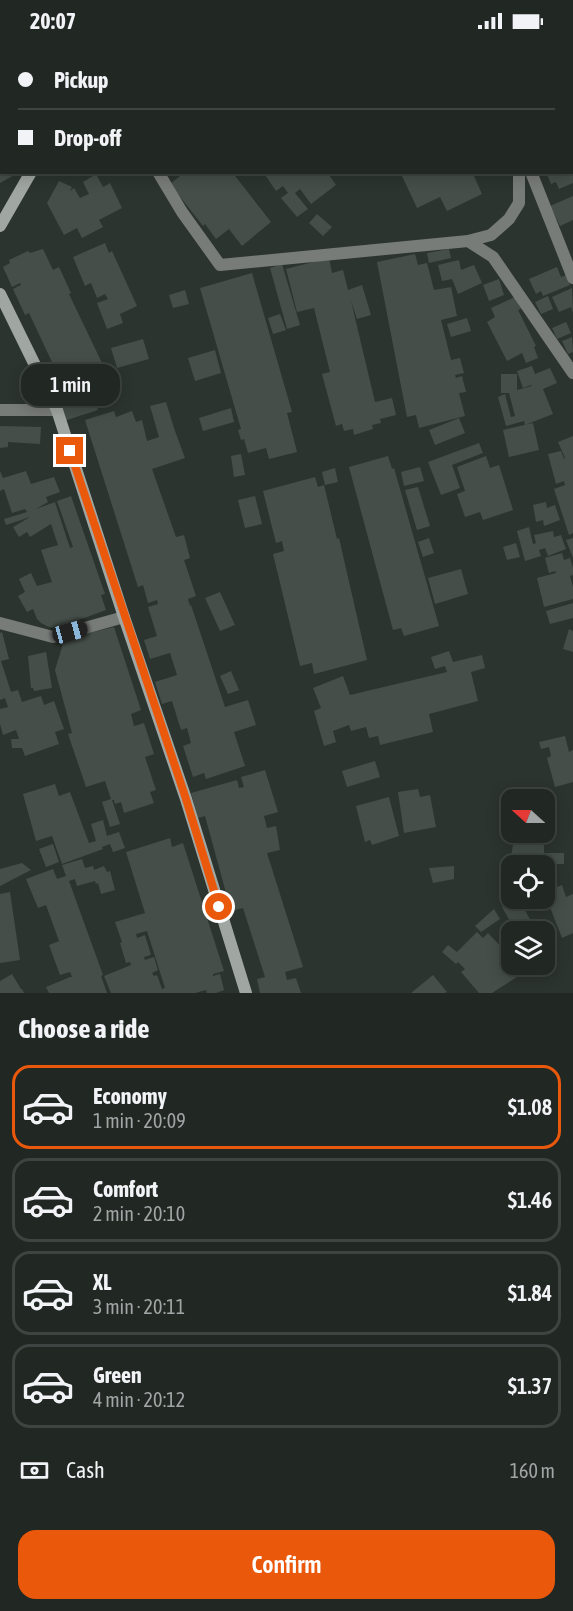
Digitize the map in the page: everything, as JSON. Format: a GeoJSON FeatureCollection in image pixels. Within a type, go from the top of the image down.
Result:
{"type":"FeatureCollection","features":[{"type":"Feature","properties":{"kind":"street"},"geometry":{"type":"LineString","coordinates":[[0,226],[30,174]]}},
{"type":"Feature","properties":{"kind":"street"},"geometry":{"type":"LineString","coordinates":[[159,174],[182,212],[220,265],[468,241],[491,235],[509,219],[519,203],[519,174]]}},
{"type":"Feature","properties":{"kind":"street"},"geometry":{"type":"LineString","coordinates":[[532,174],[573,278]]}},
{"type":"Feature","properties":{"kind":"street"},"geometry":{"type":"LineString","coordinates":[[468,241],[493,257],[573,373]]}},
{"type":"Feature","properties":{"kind":"street"},"geometry":{"type":"LineString","coordinates":[[0,294],[57,410],[186,799],[246,993]]}},
{"type":"Feature","properties":{"kind":"street"},"geometry":{"type":"LineString","coordinates":[[0,410],[57,410]]}},
{"type":"Feature","properties":{"kind":"street"},"geometry":{"type":"LineString","coordinates":[[0,623],[52,636],[124,617]]}},
{"type":"Feature","properties":{"kind":"building"},"geometry":{"type":"Polygon","coordinates":[[[0,174],[16,174],[0,183],[0,174]]]}},
{"type":"Feature","properties":{"kind":"building"},"geometry":{"type":"Polygon","coordinates":[[[96,174],[103,187],[110,183],[122,208],[99,220],[103,227],[82,238],[77,228],[64,235],[47,203],[59,181],[72,187],[70,191],[74,188],[80,198],[89,194],[83,182],[96,174]]]}},
{"type":"Feature","properties":{"kind":"building"},"geometry":{"type":"Polygon","coordinates":[[[182,174],[234,174],[271,222],[242,246],[229,229],[216,239],[170,184],[182,174]]]}},
{"type":"Feature","properties":{"kind":"building"},"geometry":{"type":"Polygon","coordinates":[[[264,174],[328,174],[336,185],[311,204],[300,189],[295,193],[308,209],[297,217],[281,198],[288,193],[283,186],[276,191],[264,174]]]}},
{"type":"Feature","properties":{"kind":"building"},"geometry":{"type":"Polygon","coordinates":[[[406,174],[476,174],[474,176],[482,194],[447,211],[440,197],[417,208],[402,176],[406,174]]]}},
{"type":"Feature","properties":{"kind":"building"},"geometry":{"type":"Polygon","coordinates":[[[547,174],[573,174],[573,183],[559,189],[556,182],[551,184],[547,174]]]}},
{"type":"Feature","properties":{"kind":"building"},"geometry":{"type":"Polygon","coordinates":[[[573,196],[573,220],[560,226],[550,206],[573,196]]]}},
{"type":"Feature","properties":{"kind":"building"},"geometry":{"type":"Polygon","coordinates":[[[317,214],[332,227],[323,236],[309,223],[317,214]]]}},
{"type":"Feature","properties":{"kind":"building"},"geometry":{"type":"Polygon","coordinates":[[[105,243],[109,253],[112,251],[137,306],[120,314],[123,323],[107,329],[97,303],[108,299],[105,294],[97,298],[91,283],[85,286],[73,257],[105,243]]]}},
{"type":"Feature","properties":{"kind":"building"},"geometry":{"type":"Polygon","coordinates":[[[43,249],[53,270],[59,267],[71,293],[69,294],[114,388],[94,398],[98,410],[64,421],[54,390],[64,387],[62,383],[52,388],[42,367],[52,362],[29,313],[25,315],[13,289],[21,285],[20,283],[12,287],[3,267],[10,263],[9,260],[28,251],[30,253],[43,249]],[[74,389],[69,392],[72,401],[87,396],[85,392],[77,396],[74,389]]]}},
{"type":"Feature","properties":{"kind":"building"},"geometry":{"type":"Polygon","coordinates":[[[449,249],[451,258],[429,263],[427,253],[449,249]]]}},
{"type":"Feature","properties":{"kind":"building"},"geometry":{"type":"Polygon","coordinates":[[[415,254],[418,265],[427,263],[434,290],[451,287],[457,316],[441,320],[451,360],[460,358],[464,373],[455,375],[456,378],[462,376],[466,392],[459,393],[465,416],[419,428],[416,415],[407,417],[377,262],[415,254]]]}},
{"type":"Feature","properties":{"kind":"building"},"geometry":{"type":"Polygon","coordinates":[[[329,258],[332,273],[343,270],[348,290],[362,285],[371,315],[357,319],[351,301],[375,402],[392,398],[396,415],[380,419],[381,423],[372,425],[373,429],[354,435],[353,429],[344,431],[342,424],[336,426],[322,374],[330,372],[314,308],[297,312],[286,269],[329,258]]]}},
{"type":"Feature","properties":{"kind":"building"},"geometry":{"type":"Polygon","coordinates":[[[459,260],[461,270],[474,265],[482,283],[458,294],[452,279],[442,281],[438,265],[459,260]]]}},
{"type":"Feature","properties":{"kind":"building"},"geometry":{"type":"Polygon","coordinates":[[[282,264],[300,325],[287,329],[270,268],[282,264]]]}},
{"type":"Feature","properties":{"kind":"building"},"geometry":{"type":"Polygon","coordinates":[[[557,267],[561,277],[566,275],[570,285],[543,296],[541,291],[536,294],[529,279],[557,267]]]}},
{"type":"Feature","properties":{"kind":"building"},"geometry":{"type":"Polygon","coordinates":[[[252,273],[292,412],[287,413],[297,452],[269,459],[266,448],[248,453],[244,439],[241,440],[238,430],[241,429],[200,288],[252,273]]]}},
{"type":"Feature","properties":{"kind":"building"},"geometry":{"type":"Polygon","coordinates":[[[499,279],[504,295],[489,301],[483,285],[499,279]]]}},
{"type":"Feature","properties":{"kind":"building"},"geometry":{"type":"Polygon","coordinates":[[[572,288],[573,313],[571,307],[559,312],[552,297],[572,288]]]}},
{"type":"Feature","properties":{"kind":"building"},"geometry":{"type":"Polygon","coordinates":[[[185,290],[189,304],[173,308],[169,295],[185,290]]]}},
{"type":"Feature","properties":{"kind":"building"},"geometry":{"type":"Polygon","coordinates":[[[548,296],[553,309],[541,314],[535,302],[548,296]]]}},
{"type":"Feature","properties":{"kind":"building"},"geometry":{"type":"Polygon","coordinates":[[[515,297],[521,309],[518,310],[536,346],[534,347],[538,358],[526,363],[522,353],[507,361],[487,322],[495,317],[491,308],[515,297]]]}},
{"type":"Feature","properties":{"kind":"building"},"geometry":{"type":"Polygon","coordinates":[[[280,314],[286,330],[273,334],[268,318],[280,314]]]}},
{"type":"Feature","properties":{"kind":"building"},"geometry":{"type":"Polygon","coordinates":[[[467,318],[471,331],[451,337],[447,324],[467,318]]]}},
{"type":"Feature","properties":{"kind":"building"},"geometry":{"type":"Polygon","coordinates":[[[566,322],[571,333],[557,339],[552,328],[566,322]]]}},
{"type":"Feature","properties":{"kind":"building"},"geometry":{"type":"Polygon","coordinates":[[[572,337],[573,352],[568,354],[562,341],[572,337]]]}},
{"type":"Feature","properties":{"kind":"building"},"geometry":{"type":"Polygon","coordinates":[[[143,339],[149,359],[117,368],[111,348],[143,339]]]}},
{"type":"Feature","properties":{"kind":"building"},"geometry":{"type":"Polygon","coordinates":[[[215,350],[221,373],[195,381],[188,358],[215,350]]]}},
{"type":"Feature","properties":{"kind":"building"},"geometry":{"type":"Polygon","coordinates":[[[532,366],[535,374],[550,368],[557,383],[543,389],[553,414],[525,425],[524,421],[506,426],[498,397],[505,394],[511,417],[515,416],[509,393],[501,393],[501,374],[517,374],[517,390],[532,386],[523,388],[517,371],[532,366]]]}},
{"type":"Feature","properties":{"kind":"building"},"geometry":{"type":"Polygon","coordinates":[[[166,402],[185,458],[152,469],[176,537],[184,535],[190,558],[184,560],[196,596],[188,599],[225,707],[248,700],[256,725],[234,732],[245,766],[206,779],[204,773],[193,777],[183,746],[191,743],[187,728],[181,730],[172,701],[162,704],[155,682],[177,675],[170,653],[150,659],[144,640],[157,636],[148,607],[158,604],[157,600],[148,603],[143,585],[138,587],[85,420],[114,411],[116,417],[132,411],[136,422],[142,420],[147,441],[159,437],[150,406],[166,402]]]}},
{"type":"Feature","properties":{"kind":"building"},"geometry":{"type":"Polygon","coordinates":[[[231,408],[234,422],[203,431],[199,418],[231,408]]]}},
{"type":"Feature","properties":{"kind":"building"},"geometry":{"type":"Polygon","coordinates":[[[459,418],[465,433],[435,445],[429,430],[459,418]]]}},
{"type":"Feature","properties":{"kind":"building"},"geometry":{"type":"Polygon","coordinates":[[[533,423],[539,450],[509,457],[503,430],[533,423]]]}},
{"type":"Feature","properties":{"kind":"building"},"geometry":{"type":"Polygon","coordinates":[[[0,426],[41,427],[40,444],[8,442],[8,447],[0,448],[0,426]]]}},
{"type":"Feature","properties":{"kind":"building"},"geometry":{"type":"Polygon","coordinates":[[[573,436],[573,533],[569,535],[554,489],[565,485],[564,481],[556,484],[548,454],[561,451],[564,459],[558,442],[573,436]]]}},
{"type":"Feature","properties":{"kind":"building"},"geometry":{"type":"Polygon","coordinates":[[[479,443],[483,453],[452,465],[460,488],[441,495],[428,462],[479,443]]]}},
{"type":"Feature","properties":{"kind":"building"},"geometry":{"type":"Polygon","coordinates":[[[241,454],[245,475],[234,477],[231,456],[241,454]]]}},
{"type":"Feature","properties":{"kind":"building"},"geometry":{"type":"Polygon","coordinates":[[[388,456],[392,469],[394,468],[439,626],[404,636],[401,628],[393,630],[349,467],[388,456]]]}},
{"type":"Feature","properties":{"kind":"building"},"geometry":{"type":"Polygon","coordinates":[[[486,456],[490,468],[499,465],[513,510],[483,520],[480,512],[465,517],[457,494],[465,491],[457,467],[486,456]]]}},
{"type":"Feature","properties":{"kind":"building"},"geometry":{"type":"Polygon","coordinates":[[[420,467],[424,481],[404,486],[401,472],[420,467]]]}},
{"type":"Feature","properties":{"kind":"building"},"geometry":{"type":"Polygon","coordinates":[[[335,468],[338,482],[325,485],[322,472],[335,468]]]}},
{"type":"Feature","properties":{"kind":"building"},"geometry":{"type":"Polygon","coordinates":[[[0,471],[3,478],[26,471],[31,484],[54,477],[60,492],[46,497],[48,502],[36,509],[55,502],[70,548],[73,547],[57,501],[71,496],[105,594],[101,595],[106,610],[57,628],[41,623],[33,609],[27,612],[18,596],[25,592],[19,579],[31,573],[37,586],[52,582],[41,550],[58,545],[51,524],[30,537],[27,532],[19,537],[13,527],[30,517],[6,525],[4,519],[27,512],[25,509],[12,513],[4,489],[0,491],[0,471]]]}},
{"type":"Feature","properties":{"kind":"building"},"geometry":{"type":"Polygon","coordinates":[[[315,477],[318,487],[324,485],[337,539],[339,538],[367,660],[314,674],[312,663],[300,666],[273,554],[284,551],[282,541],[276,543],[263,491],[315,477]]]}},
{"type":"Feature","properties":{"kind":"building"},"geometry":{"type":"Polygon","coordinates":[[[418,487],[430,526],[417,530],[405,490],[418,487]]]}},
{"type":"Feature","properties":{"kind":"building"},"geometry":{"type":"Polygon","coordinates":[[[255,496],[262,524],[245,528],[238,500],[255,496]]]}},
{"type":"Feature","properties":{"kind":"building"},"geometry":{"type":"Polygon","coordinates":[[[546,502],[547,508],[555,505],[560,520],[544,526],[543,520],[536,522],[533,505],[546,502]]]}},
{"type":"Feature","properties":{"kind":"building"},"geometry":{"type":"Polygon","coordinates":[[[529,527],[533,544],[536,543],[534,535],[553,531],[554,537],[561,535],[566,549],[548,556],[545,548],[539,550],[541,556],[525,561],[517,531],[529,527]]]}},
{"type":"Feature","properties":{"kind":"building"},"geometry":{"type":"Polygon","coordinates":[[[429,538],[434,553],[423,557],[418,542],[429,538]]]}},
{"type":"Feature","properties":{"kind":"building"},"geometry":{"type":"Polygon","coordinates":[[[573,538],[573,558],[566,540],[573,538]]]}},
{"type":"Feature","properties":{"kind":"building"},"geometry":{"type":"Polygon","coordinates":[[[516,543],[520,557],[507,560],[503,547],[516,543]]]}},
{"type":"Feature","properties":{"kind":"building"},"geometry":{"type":"Polygon","coordinates":[[[562,553],[564,560],[570,558],[573,568],[573,575],[570,576],[573,599],[544,607],[537,578],[556,573],[555,571],[549,573],[545,558],[562,553]]]}},
{"type":"Feature","properties":{"kind":"building"},"geometry":{"type":"Polygon","coordinates":[[[461,569],[468,594],[435,604],[428,578],[461,569]]]}},
{"type":"Feature","properties":{"kind":"building"},"geometry":{"type":"Polygon","coordinates":[[[220,592],[235,625],[220,631],[205,598],[220,592]]]}},
{"type":"Feature","properties":{"kind":"building"},"geometry":{"type":"Polygon","coordinates":[[[573,603],[573,618],[550,624],[546,611],[573,603]]]}},
{"type":"Feature","properties":{"kind":"building"},"geometry":{"type":"Polygon","coordinates":[[[114,627],[141,710],[131,714],[134,726],[144,723],[154,754],[145,757],[156,790],[150,792],[154,803],[124,813],[121,802],[115,804],[112,800],[120,824],[110,827],[102,802],[111,799],[105,781],[86,787],[68,734],[72,733],[55,670],[63,644],[77,639],[76,636],[114,627]]]}},
{"type":"Feature","properties":{"kind":"building"},"geometry":{"type":"Polygon","coordinates":[[[569,629],[573,631],[573,652],[563,649],[569,629]]]}},
{"type":"Feature","properties":{"kind":"building"},"geometry":{"type":"Polygon","coordinates":[[[2,632],[9,659],[1,661],[11,692],[18,690],[22,702],[41,696],[44,705],[54,701],[64,729],[55,732],[59,744],[25,756],[22,748],[12,748],[11,739],[19,739],[16,730],[3,735],[0,724],[0,709],[8,707],[5,698],[0,700],[0,633],[2,632]]]}},
{"type":"Feature","properties":{"kind":"building"},"geometry":{"type":"Polygon","coordinates":[[[449,651],[453,662],[482,655],[485,668],[471,672],[478,701],[429,714],[433,732],[380,745],[378,736],[369,738],[366,727],[351,731],[349,725],[333,731],[336,742],[324,746],[314,711],[321,708],[313,688],[343,676],[350,695],[447,672],[445,666],[435,669],[431,657],[449,651]]]}},
{"type":"Feature","properties":{"kind":"building"},"geometry":{"type":"Polygon","coordinates":[[[46,652],[52,688],[34,691],[31,688],[28,656],[46,652]]]}},
{"type":"Feature","properties":{"kind":"building"},"geometry":{"type":"Polygon","coordinates":[[[231,671],[239,690],[228,694],[220,676],[231,671]]]}},
{"type":"Feature","properties":{"kind":"building"},"geometry":{"type":"Polygon","coordinates":[[[565,736],[569,752],[573,750],[573,782],[555,787],[547,758],[551,756],[549,747],[541,749],[539,742],[565,736]]]}},
{"type":"Feature","properties":{"kind":"building"},"geometry":{"type":"Polygon","coordinates":[[[375,761],[380,777],[347,787],[342,771],[375,761]]]}},
{"type":"Feature","properties":{"kind":"building"},"geometry":{"type":"Polygon","coordinates":[[[265,770],[278,812],[264,816],[267,828],[276,826],[280,850],[267,853],[303,967],[285,972],[287,980],[296,978],[301,993],[260,993],[257,979],[265,977],[243,908],[231,911],[205,816],[198,818],[191,793],[237,780],[239,788],[244,787],[241,777],[265,770]]]}},
{"type":"Feature","properties":{"kind":"building"},"geometry":{"type":"Polygon","coordinates":[[[55,784],[59,796],[70,792],[89,843],[96,841],[91,824],[103,820],[107,836],[119,832],[125,848],[113,852],[110,844],[102,847],[103,849],[62,864],[52,836],[36,841],[23,794],[55,784]]]}},
{"type":"Feature","properties":{"kind":"building"},"geometry":{"type":"Polygon","coordinates":[[[418,789],[420,797],[430,795],[436,827],[404,833],[398,792],[418,789]]]}},
{"type":"Feature","properties":{"kind":"building"},"geometry":{"type":"Polygon","coordinates":[[[389,797],[399,836],[372,845],[370,840],[365,842],[356,806],[389,797]]]}},
{"type":"Feature","properties":{"kind":"building"},"geometry":{"type":"Polygon","coordinates":[[[170,838],[172,847],[183,843],[224,971],[213,974],[213,976],[220,974],[224,990],[216,993],[207,993],[206,990],[195,993],[111,993],[104,976],[131,965],[130,962],[126,963],[115,922],[145,913],[126,852],[170,838]],[[147,931],[136,934],[137,938],[145,935],[151,955],[144,957],[145,960],[154,957],[158,970],[152,973],[154,976],[157,975],[162,989],[165,988],[147,931]]]}},
{"type":"Feature","properties":{"kind":"building"},"geometry":{"type":"Polygon","coordinates":[[[53,844],[59,862],[46,867],[39,849],[53,844]]]}},
{"type":"Feature","properties":{"kind":"building"},"geometry":{"type":"Polygon","coordinates":[[[513,844],[544,844],[544,853],[564,853],[564,864],[555,864],[555,855],[511,855],[513,844]]]}},
{"type":"Feature","properties":{"kind":"building"},"geometry":{"type":"Polygon","coordinates":[[[82,859],[85,868],[93,866],[94,870],[104,866],[107,872],[110,871],[115,890],[101,894],[98,883],[96,884],[95,881],[77,886],[75,879],[69,881],[103,975],[101,976],[107,993],[49,993],[46,987],[72,977],[70,972],[60,975],[49,945],[59,941],[46,905],[38,908],[26,879],[53,869],[57,879],[66,876],[62,865],[82,859]]]}},
{"type":"Feature","properties":{"kind":"building"},"geometry":{"type":"Polygon","coordinates":[[[22,863],[31,870],[0,886],[0,869],[22,863]]]}},
{"type":"Feature","properties":{"kind":"building"},"geometry":{"type":"Polygon","coordinates":[[[454,866],[454,879],[433,883],[429,868],[454,866]]]}},
{"type":"Feature","properties":{"kind":"building"},"geometry":{"type":"Polygon","coordinates":[[[562,885],[566,897],[573,894],[573,933],[562,938],[551,909],[555,909],[555,888],[562,885]]]}},
{"type":"Feature","properties":{"kind":"building"},"geometry":{"type":"Polygon","coordinates":[[[10,892],[20,960],[0,963],[0,894],[10,892]]]}},
{"type":"Feature","properties":{"kind":"building"},"geometry":{"type":"Polygon","coordinates":[[[494,909],[500,919],[481,932],[475,926],[494,909]]]}},
{"type":"Feature","properties":{"kind":"building"},"geometry":{"type":"Polygon","coordinates":[[[503,909],[524,909],[531,921],[510,921],[503,909]]]}},
{"type":"Feature","properties":{"kind":"building"},"geometry":{"type":"Polygon","coordinates":[[[477,932],[483,938],[488,933],[501,947],[501,975],[520,975],[492,993],[479,993],[461,972],[465,969],[442,952],[448,945],[457,952],[477,932]]]}},
{"type":"Feature","properties":{"kind":"building"},"geometry":{"type":"Polygon","coordinates":[[[12,974],[24,993],[0,993],[0,981],[12,974]]]}},
{"type":"Feature","properties":{"kind":"building"},"geometry":{"type":"Polygon","coordinates":[[[433,975],[447,992],[411,993],[433,975]]]}},
{"type":"Feature","properties":{"kind":"route"},"geometry":{"type":"LineString","coordinates":[[70,451],[186,799],[219,907]]}}]}
